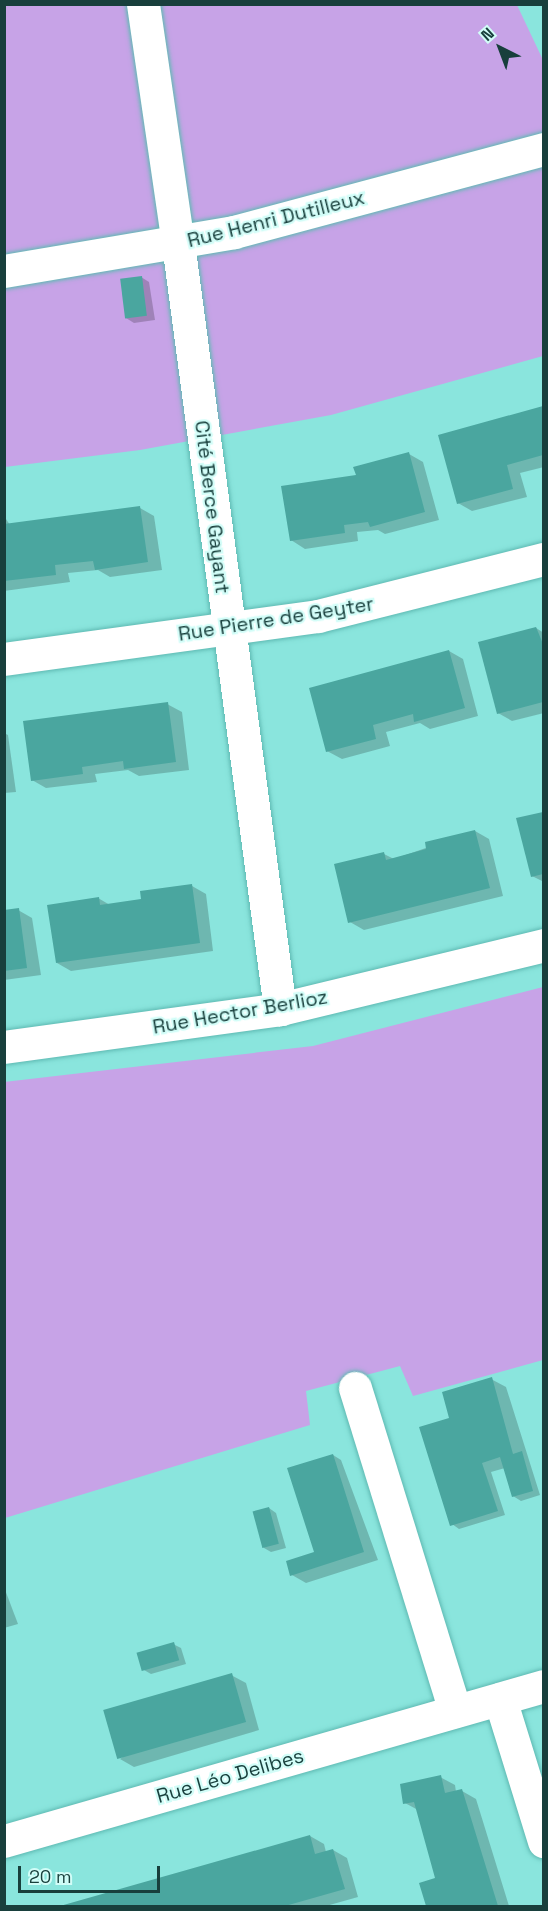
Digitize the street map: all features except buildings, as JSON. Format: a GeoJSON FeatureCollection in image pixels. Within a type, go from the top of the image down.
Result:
{"type":"FeatureCollection","features":[{"type":"Feature","properties":{"kind":"street","name":"Cité Berce Gayant"},"geometry":{"type":"LineString","coordinates":[[143,4],[178,243],[227,628],[280,1009]]}},
{"type":"Feature","properties":{"kind":"street","name":"Rue Henri Dutilleux"},"geometry":{"type":"LineString","coordinates":[[4,271],[178,243],[252,228],[543,149]]}},
{"type":"Feature","properties":{"kind":"street","name":"Rue Pierre de Geyter"},"geometry":{"type":"LineString","coordinates":[[4,658],[362,608],[543,558]]}},
{"type":"Feature","properties":{"kind":"street","name":"Rue Hector Berlioz"},"geometry":{"type":"LineString","coordinates":[[4,1047],[280,1009],[543,945]]}},
{"type":"Feature","properties":{"kind":"street"},"geometry":{"type":"LineString","coordinates":[[355,1388],[455,1711]]}},
{"type":"Feature","properties":{"kind":"street","name":"Rue Léo Delibes"},"geometry":{"type":"LineString","coordinates":[[4,1841],[543,1686]]}},
{"type":"Feature","properties":{"kind":"street"},"geometry":{"type":"LineString","coordinates":[[500,1699],[543,1841]]}},
{"type":"Feature","properties":{"kind":"shaded area"},"geometry":{"type":"Polygon","coordinates":[[[4,5],[517,5],[543,60],[543,356],[331,415],[140,450],[5,467],[4,5]]]}},
{"type":"Feature","properties":{"kind":"shaded area"},"geometry":{"type":"Polygon","coordinates":[[[543,987],[543,1360],[413,1396],[400,1366],[306,1391],[310,1425],[5,1518],[4,1082],[313,1046],[543,987]]]}}]}
